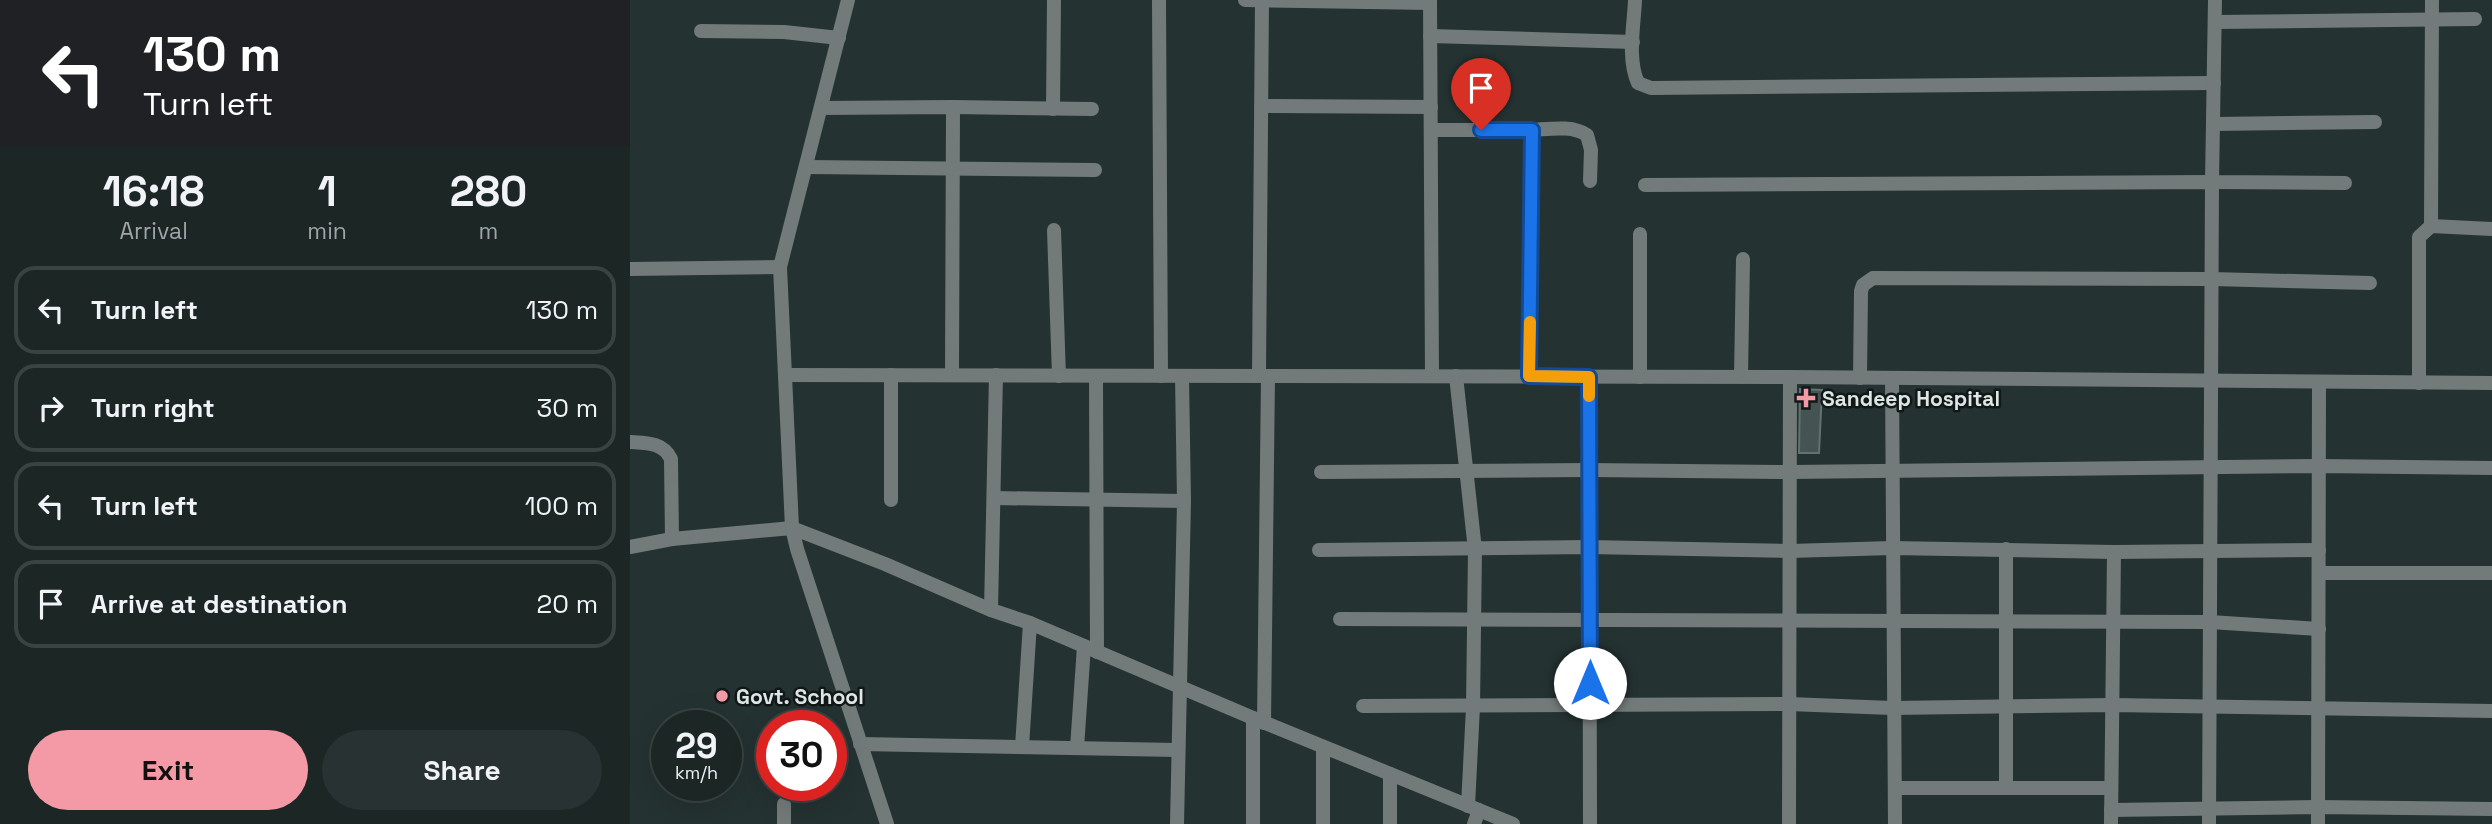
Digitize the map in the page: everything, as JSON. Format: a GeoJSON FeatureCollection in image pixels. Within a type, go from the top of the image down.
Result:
{"type":"FeatureCollection","features":[{"type":"Feature","properties":{"kind":"street"},"geometry":{"type":"LineString","coordinates":[[848,0],[780,267],[792,528],[887,824]]}},
{"type":"Feature","properties":{"kind":"street"},"geometry":{"type":"LineString","coordinates":[[1053,108],[1054,0]]}},
{"type":"Feature","properties":{"kind":"street"},"geometry":{"type":"LineString","coordinates":[[1159,0],[1161,376]]}},
{"type":"Feature","properties":{"kind":"street"},"geometry":{"type":"LineString","coordinates":[[1245,0],[1430,1],[1432,376]]}},
{"type":"Feature","properties":{"kind":"street"},"geometry":{"type":"LineString","coordinates":[[1252,824],[1258,721],[1263,376],[1262,0]]}},
{"type":"Feature","properties":{"kind":"street"},"geometry":{"type":"LineString","coordinates":[[1635,0],[1635,77],[1638,83],[1651,88],[2214,83]]}},
{"type":"Feature","properties":{"kind":"street"},"geometry":{"type":"LineString","coordinates":[[2209,824],[2215,0]]}},
{"type":"Feature","properties":{"kind":"street"},"geometry":{"type":"LineString","coordinates":[[2431,226],[2432,0]]}},
{"type":"Feature","properties":{"kind":"street"},"geometry":{"type":"LineString","coordinates":[[2214,22],[2475,19]]}},
{"type":"Feature","properties":{"kind":"street"},"geometry":{"type":"LineString","coordinates":[[701,31],[784,32],[839,38]]}},
{"type":"Feature","properties":{"kind":"street"},"geometry":{"type":"LineString","coordinates":[[1430,36],[1633,42]]}},
{"type":"Feature","properties":{"kind":"street"},"geometry":{"type":"LineString","coordinates":[[1261,106],[1431,107]]}},
{"type":"Feature","properties":{"kind":"street"},"geometry":{"type":"LineString","coordinates":[[952,375],[953,107]]}},
{"type":"Feature","properties":{"kind":"street"},"geometry":{"type":"LineString","coordinates":[[821,108],[1092,109]]}},
{"type":"Feature","properties":{"kind":"street"},"geometry":{"type":"LineString","coordinates":[[2213,124],[2375,122]]}},
{"type":"Feature","properties":{"kind":"street"},"geometry":{"type":"LineString","coordinates":[[1431,130],[1580,130],[1587,135],[1591,150],[1590,181]]}},
{"type":"Feature","properties":{"kind":"street"},"geometry":{"type":"LineString","coordinates":[[1529,376],[1532,130]]}},
{"type":"Feature","properties":{"kind":"street"},"geometry":{"type":"LineString","coordinates":[[807,167],[1095,170]]}},
{"type":"Feature","properties":{"kind":"street"},"geometry":{"type":"LineString","coordinates":[[1645,185],[2345,183]]}},
{"type":"Feature","properties":{"kind":"street"},"geometry":{"type":"LineString","coordinates":[[2419,383],[2419,237],[2431,226],[2492,229]]}},
{"type":"Feature","properties":{"kind":"street"},"geometry":{"type":"LineString","coordinates":[[1054,230],[1059,376]]}},
{"type":"Feature","properties":{"kind":"street"},"geometry":{"type":"LineString","coordinates":[[1640,234],[1640,377]]}},
{"type":"Feature","properties":{"kind":"street"},"geometry":{"type":"LineString","coordinates":[[1741,377],[1744,259]]}},
{"type":"Feature","properties":{"kind":"street"},"geometry":{"type":"LineString","coordinates":[[630,269],[780,267]]}},
{"type":"Feature","properties":{"kind":"street"},"geometry":{"type":"LineString","coordinates":[[1860,378],[1861,291],[1863,285],[1873,278],[2212,279],[2370,284]]}},
{"type":"Feature","properties":{"kind":"street"},"geometry":{"type":"LineString","coordinates":[[785,375],[1790,377],[2492,383]]}},
{"type":"Feature","properties":{"kind":"street"},"geometry":{"type":"LineString","coordinates":[[891,375],[891,500]]}},
{"type":"Feature","properties":{"kind":"street"},"geometry":{"type":"LineString","coordinates":[[992,610],[996,375]]}},
{"type":"Feature","properties":{"kind":"street"},"geometry":{"type":"LineString","coordinates":[[1077,748],[1091,649],[1098,500],[1096,376]]}},
{"type":"Feature","properties":{"kind":"street"},"geometry":{"type":"LineString","coordinates":[[1177,824],[1184,501],[1182,376]]}},
{"type":"Feature","properties":{"kind":"street"},"geometry":{"type":"LineString","coordinates":[[1456,376],[1475,550],[1473,813]]}},
{"type":"Feature","properties":{"kind":"street"},"geometry":{"type":"LineString","coordinates":[[1589,377],[1590,824]]}},
{"type":"Feature","properties":{"kind":"street"},"geometry":{"type":"LineString","coordinates":[[1789,824],[1790,377]]}},
{"type":"Feature","properties":{"kind":"street"},"geometry":{"type":"LineString","coordinates":[[1892,378],[1892,708],[1895,824]]}},
{"type":"Feature","properties":{"kind":"street"},"geometry":{"type":"LineString","coordinates":[[2318,824],[2319,382]]}},
{"type":"Feature","properties":{"kind":"street"},"geometry":{"type":"LineString","coordinates":[[630,442],[657,445],[668,453],[671,459],[672,539]]}},
{"type":"Feature","properties":{"kind":"street"},"geometry":{"type":"LineString","coordinates":[[1321,472],[1790,472],[2319,466],[2492,468]]}},
{"type":"Feature","properties":{"kind":"street"},"geometry":{"type":"LineString","coordinates":[[994,498],[1184,501]]}},
{"type":"Feature","properties":{"kind":"street"},"geometry":{"type":"LineString","coordinates":[[630,547],[672,539],[792,528],[1030,623],[1258,721],[1390,774],[1473,813],[1513,824]]}},
{"type":"Feature","properties":{"kind":"street"},"geometry":{"type":"LineString","coordinates":[[1319,550],[1589,547],[1790,551],[1892,548],[2211,553],[2319,550]]}},
{"type":"Feature","properties":{"kind":"street"},"geometry":{"type":"LineString","coordinates":[[2006,550],[2006,788]]}},
{"type":"Feature","properties":{"kind":"street"},"geometry":{"type":"LineString","coordinates":[[2114,552],[2111,817],[2209,808],[2492,809]]}},
{"type":"Feature","properties":{"kind":"street"},"geometry":{"type":"LineString","coordinates":[[2319,573],[2492,573]]}},
{"type":"Feature","properties":{"kind":"street"},"geometry":{"type":"LineString","coordinates":[[1340,619],[2210,622],[2319,629]]}},
{"type":"Feature","properties":{"kind":"street"},"geometry":{"type":"LineString","coordinates":[[1022,747],[1030,623]]}},
{"type":"Feature","properties":{"kind":"street"},"geometry":{"type":"LineString","coordinates":[[1363,706],[1789,704],[1892,708],[2112,705],[2492,711]]}},
{"type":"Feature","properties":{"kind":"street"},"geometry":{"type":"LineString","coordinates":[[860,744],[1177,750]]}},
{"type":"Feature","properties":{"kind":"street"},"geometry":{"type":"LineString","coordinates":[[1323,747],[1323,824]]}},
{"type":"Feature","properties":{"kind":"street"},"geometry":{"type":"LineString","coordinates":[[1390,774],[1390,824]]}},
{"type":"Feature","properties":{"kind":"street"},"geometry":{"type":"LineString","coordinates":[[1895,788],[2111,788]]}},
{"type":"Feature","properties":{"kind":"street"},"geometry":{"type":"LineString","coordinates":[[784,804],[784,824]]}},
{"type":"Feature","properties":{"kind":"building"},"geometry":{"type":"Polygon","coordinates":[[[1800,389],[1822,390],[1819,453],[1799,453],[1800,389]]]}},
{"type":"Feature","properties":{"kind":"slow traffic"},"geometry":{"type":"LineString","coordinates":[[1530,322],[1529,376],[1589,377],[1589,396]]}},
{"type":"Feature","properties":{"kind":"place","name":"Sandeep Hospital"},"geometry":{"type":"Point","coordinates":[1806,398]}},
{"type":"Feature","properties":{"kind":"place","name":"Govt. School"},"geometry":{"type":"Point","coordinates":[722,696]}},
{"type":"Feature","properties":{"kind":"route"},"geometry":{"type":"LineString","coordinates":[[1481,130],[1532,130],[1529,376],[1589,377],[1590,683]]}}]}
